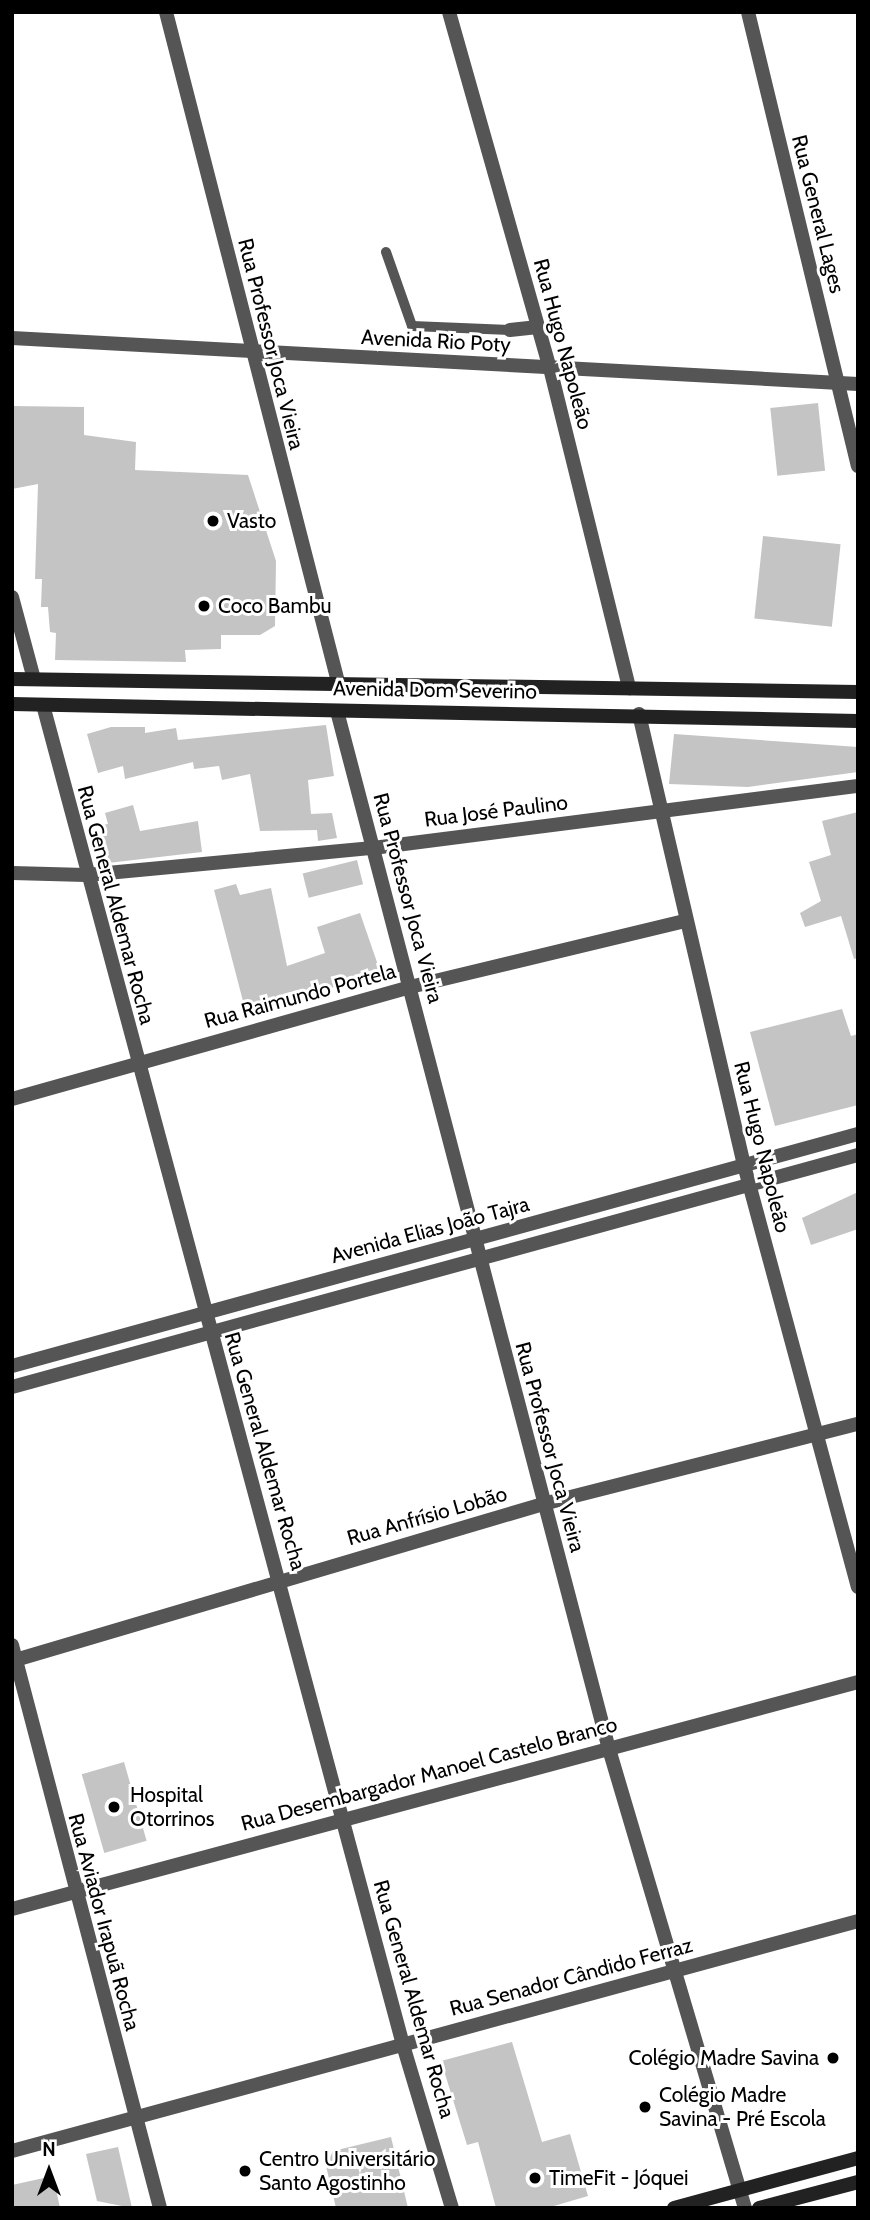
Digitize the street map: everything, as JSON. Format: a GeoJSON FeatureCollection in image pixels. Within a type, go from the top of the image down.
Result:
{"type":"FeatureCollection","features":[{"type":"Feature","properties":{"kind":"main road","name":"Avenida Dom Severino"},"geometry":{"type":"LineString","coordinates":[[12,679],[858,692]]}},
{"type":"Feature","properties":{"kind":"main road","name":"Avenida Dom Severino"},"geometry":{"type":"LineString","coordinates":[[12,704],[639,714],[858,721]]}},
{"type":"Feature","properties":{"kind":"main road"},"geometry":{"type":"LineString","coordinates":[[674,2208],[858,2158]]}},
{"type":"Feature","properties":{"kind":"main road"},"geometry":{"type":"LineString","coordinates":[[759,2208],[858,2182]]}},
{"type":"Feature","properties":{"kind":"street","name":"Rua Professor Joca Vieira"},"geometry":{"type":"LineString","coordinates":[[166,12],[251,354],[339,686]]}},
{"type":"Feature","properties":{"kind":"street","name":"Rua Hugo Napoleão"},"geometry":{"type":"LineString","coordinates":[[450,12],[550,368],[629,688]]}},
{"type":"Feature","properties":{"kind":"street","name":"Rua General Lages"},"geometry":{"type":"LineString","coordinates":[[748,12],[858,466]]}},
{"type":"Feature","properties":{"kind":"street"},"geometry":{"type":"LineString","coordinates":[[510,330],[538,327]]}},
{"type":"Feature","properties":{"kind":"street","name":"Avenida Rio Poty"},"geometry":{"type":"LineString","coordinates":[[12,338],[251,354],[858,384]]}},
{"type":"Feature","properties":{"kind":"street"},"geometry":{"type":"LineString","coordinates":[[12,597],[34,679]]}},
{"type":"Feature","properties":{"kind":"street","name":"Rua General Aldemar Rocha"},"geometry":{"type":"LineString","coordinates":[[43,705],[136,1063],[279,1580],[403,2045],[452,2208]]}},
{"type":"Feature","properties":{"kind":"street","name":"Rua Professor Joca Vieira"},"geometry":{"type":"LineString","coordinates":[[337,710],[609,1749],[745,2208]]}},
{"type":"Feature","properties":{"kind":"street","name":"Rua Hugo Napoleão"},"geometry":{"type":"LineString","coordinates":[[639,714],[684,921],[748,1184],[858,1587]]}},
{"type":"Feature","properties":{"kind":"street","name":"Rua José Paulino"},"geometry":{"type":"LineString","coordinates":[[12,873],[86,875],[373,848],[858,786]]}},
{"type":"Feature","properties":{"kind":"street","name":"Rua Raimundo Portela"},"geometry":{"type":"LineString","coordinates":[[12,1099],[410,987],[684,921]]}},
{"type":"Feature","properties":{"kind":"street","name":"Avenida Elias João Tajra"},"geometry":{"type":"LineString","coordinates":[[12,1366],[858,1133]]}},
{"type":"Feature","properties":{"kind":"street","name":"Avenida Elias João Tajra"},"geometry":{"type":"LineString","coordinates":[[12,1387],[480,1262],[858,1155]]}},
{"type":"Feature","properties":{"kind":"street","name":"Rua Anfrísio Lobão"},"geometry":{"type":"LineString","coordinates":[[14,1660],[543,1504],[858,1424]]}},
{"type":"Feature","properties":{"kind":"street","name":"Rua Aviador Irapuã Rocha"},"geometry":{"type":"LineString","coordinates":[[12,1645],[73,1892],[160,2208]]}},
{"type":"Feature","properties":{"kind":"street","name":"Rua Desembargador Manoel Castelo Branco"},"geometry":{"type":"LineString","coordinates":[[12,1909],[342,1816],[609,1749],[858,1682]]}},
{"type":"Feature","properties":{"kind":"street","name":"Rua Senador Cândido Ferraz"},"geometry":{"type":"LineString","coordinates":[[12,2151],[858,1921]]}},
{"type":"Feature","properties":{"kind":"lane"},"geometry":{"type":"LineString","coordinates":[[386,252],[412,326],[510,330]]}},
{"type":"Feature","properties":{"kind":"building"},"geometry":{"type":"Polygon","coordinates":[[[818,403],[825,471],[777,476],[770,408],[818,403]]]}},
{"type":"Feature","properties":{"kind":"building"},"geometry":{"type":"Polygon","coordinates":[[[12,406],[84,407],[84,435],[136,442],[135,470],[248,475],[276,561],[275,626],[260,635],[221,635],[221,649],[185,650],[186,662],[55,660],[56,633],[50,632],[48,607],[41,607],[42,579],[35,579],[38,484],[12,489],[12,406]]]}},
{"type":"Feature","properties":{"kind":"building"},"geometry":{"type":"Polygon","coordinates":[[[763,536],[841,544],[832,627],[754,619],[763,536]]]}},
{"type":"Feature","properties":{"kind":"building"},"geometry":{"type":"Polygon","coordinates":[[[326,725],[334,776],[308,780],[311,814],[332,813],[337,838],[318,841],[317,830],[260,831],[250,774],[222,780],[219,766],[194,769],[193,762],[125,779],[123,766],[98,773],[87,734],[111,727],[145,727],[145,733],[176,728],[178,740],[326,725]]]}},
{"type":"Feature","properties":{"kind":"building"},"geometry":{"type":"Polygon","coordinates":[[[674,734],[858,747],[858,772],[748,787],[669,784],[674,734]]]}},
{"type":"Feature","properties":{"kind":"building"},"geometry":{"type":"Polygon","coordinates":[[[133,805],[140,831],[198,821],[202,852],[108,863],[98,826],[108,824],[105,813],[133,805]]]}},
{"type":"Feature","properties":{"kind":"building"},"geometry":{"type":"Polygon","coordinates":[[[858,812],[858,958],[854,959],[841,916],[805,927],[800,913],[821,901],[809,862],[831,855],[822,821],[858,812]]]}},
{"type":"Feature","properties":{"kind":"building"},"geometry":{"type":"Polygon","coordinates":[[[357,860],[363,884],[309,898],[303,874],[357,860]]]}},
{"type":"Feature","properties":{"kind":"building"},"geometry":{"type":"Polygon","coordinates":[[[236,884],[240,895],[271,888],[287,966],[325,953],[317,927],[360,913],[379,968],[308,998],[305,990],[244,1005],[214,890],[236,884]]]}},
{"type":"Feature","properties":{"kind":"building"},"geometry":{"type":"Polygon","coordinates":[[[842,1009],[851,1036],[858,1034],[858,1105],[775,1126],[750,1032],[842,1009]]]}},
{"type":"Feature","properties":{"kind":"building"},"geometry":{"type":"Polygon","coordinates":[[[858,1192],[858,1229],[811,1245],[802,1218],[858,1192]]]}},
{"type":"Feature","properties":{"kind":"building","name":"Hospital Otorrinos"},"geometry":{"type":"Polygon","coordinates":[[[124,1762],[147,1841],[104,1853],[82,1774],[124,1762]]]}},
{"type":"Feature","properties":{"kind":"building"},"geometry":{"type":"Polygon","coordinates":[[[512,2042],[542,2142],[570,2134],[588,2196],[547,2208],[496,2208],[478,2142],[467,2145],[441,2061],[512,2042]]]}},
{"type":"Feature","properties":{"kind":"building"},"geometry":{"type":"Polygon","coordinates":[[[391,2137],[408,2208],[336,2208],[326,2166],[333,2151],[391,2137]]]}},
{"type":"Feature","properties":{"kind":"building"},"geometry":{"type":"Polygon","coordinates":[[[118,2147],[132,2208],[97,2201],[86,2154],[118,2147]]]}},
{"type":"Feature","properties":{"kind":"building"},"geometry":{"type":"Polygon","coordinates":[[[53,2176],[60,2208],[12,2208],[12,2185],[53,2176]]]}},
{"type":"Feature","properties":{"kind":"place","name":"Vasto"},"geometry":{"type":"Point","coordinates":[213,521]}},
{"type":"Feature","properties":{"kind":"place","name":"Coco Bambu"},"geometry":{"type":"Point","coordinates":[204,606]}},
{"type":"Feature","properties":{"kind":"place","name":"Hospital Otorrinos"},"geometry":{"type":"Point","coordinates":[114,1807]}},
{"type":"Feature","properties":{"kind":"place","name":"Colégio Madre Savina"},"geometry":{"type":"Point","coordinates":[833,2058]}},
{"type":"Feature","properties":{"kind":"place","name":"Colégio Madre Savina - Pré Escola"},"geometry":{"type":"Point","coordinates":[645,2107]}},
{"type":"Feature","properties":{"kind":"place","name":"Centro Universitário Santo Agostinho"},"geometry":{"type":"Point","coordinates":[245,2171]}},
{"type":"Feature","properties":{"kind":"place","name":"TimeFit - Jóquei"},"geometry":{"type":"Point","coordinates":[535,2178]}}]}
